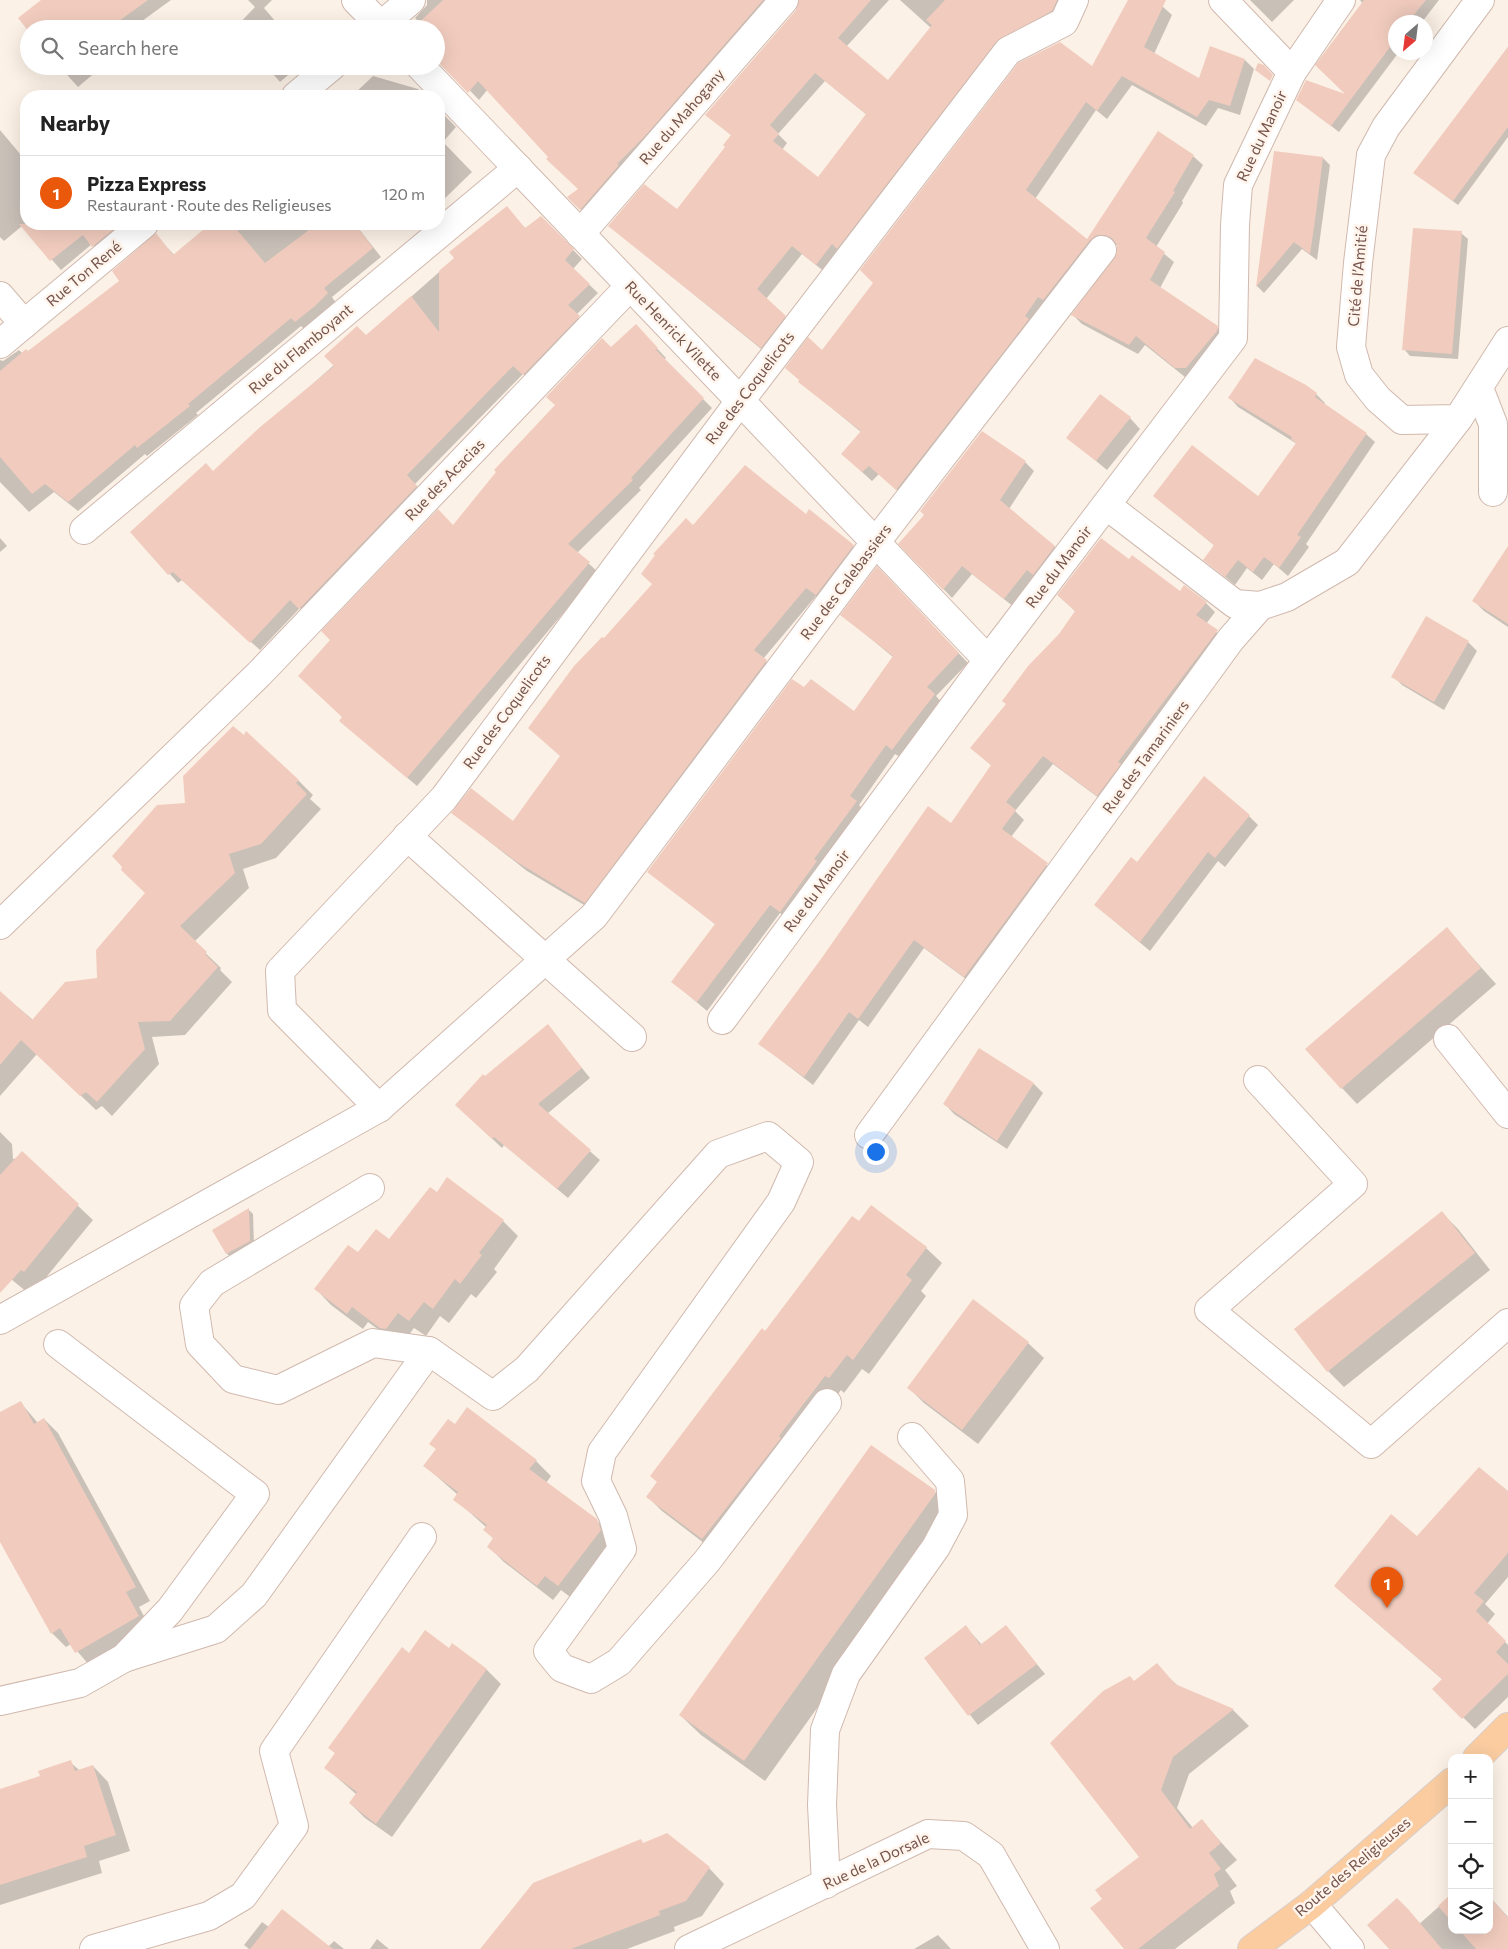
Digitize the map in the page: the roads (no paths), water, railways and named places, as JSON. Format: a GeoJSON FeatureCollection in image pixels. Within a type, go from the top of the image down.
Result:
{"type":"FeatureCollection","features":[{"type":"Feature","properties":{"kind":"main road"},"geometry":{"type":"LineString","coordinates":[[1481,1754],[1508,1727]]}},
{"type":"Feature","properties":{"kind":"main road","name":"Route des Religieuses"},"geometry":{"type":"LineString","coordinates":[[1252,1949],[1312,1904],[1448,1785]]}},
{"type":"Feature","properties":{"kind":"street"},"geometry":{"type":"LineString","coordinates":[[356,0],[374,20]]}},
{"type":"Feature","properties":{"kind":"street"},"geometry":{"type":"LineString","coordinates":[[390,20],[411,0]]}},
{"type":"Feature","properties":{"kind":"street","name":"Rue du Mahogany"},"geometry":{"type":"LineString","coordinates":[[580,234],[784,0]]}},
{"type":"Feature","properties":{"kind":"street","name":"Rue des Coquelicots"},"geometry":{"type":"LineString","coordinates":[[379,1108],[282,1010],[280,971],[444,798],[740,401],[1008,51],[1064,22],[1074,0]]}},
{"type":"Feature","properties":{"kind":"street"},"geometry":{"type":"LineString","coordinates":[[1223,0],[1292,72],[1341,0]]}},
{"type":"Feature","properties":{"kind":"street","name":"Cité de l’Amitié"},"geometry":{"type":"LineString","coordinates":[[1458,419],[1402,420],[1378,399],[1359,375],[1351,347],[1358,263],[1371,155],[1386,127],[1480,0]]}},
{"type":"Feature","properties":{"kind":"street","name":"Rue du Manoir"},"geometry":{"type":"LineString","coordinates":[[722,1020],[988,660],[1233,338],[1235,225],[1238,185],[1292,72]]}},
{"type":"Feature","properties":{"kind":"street"},"geometry":{"type":"LineString","coordinates":[[303,90],[321,75]]}},
{"type":"Feature","properties":{"kind":"street","name":"Rue Henrick Vilette"},"geometry":{"type":"LineString","coordinates":[[429,75],[443,90]]}},
{"type":"Feature","properties":{"kind":"street","name":"Rue Henrick Vilette"},"geometry":{"type":"LineString","coordinates":[[445,92],[988,660]]}},
{"type":"Feature","properties":{"kind":"street","name":"Rue du Flamboyant"},"geometry":{"type":"LineString","coordinates":[[445,229],[518,168]]}},
{"type":"Feature","properties":{"kind":"street","name":"Rue Ton René"},"geometry":{"type":"LineString","coordinates":[[0,344],[137,230]]}},
{"type":"Feature","properties":{"kind":"street","name":"Rue du Flamboyant"},"geometry":{"type":"LineString","coordinates":[[84,530],[444,230]]}},
{"type":"Feature","properties":{"kind":"street","name":"Rue des Calebassiers"},"geometry":{"type":"LineString","coordinates":[[0,1320],[379,1108],[594,916],[875,543],[1102,250]]}},
{"type":"Feature","properties":{"kind":"street","name":"Rue des Acacias"},"geometry":{"type":"LineString","coordinates":[[1,920],[259,674],[630,286]]}},
{"type":"Feature","properties":{"kind":"street"},"geometry":{"type":"LineString","coordinates":[[0,296],[24,324]]}},
{"type":"Feature","properties":{"kind":"street"},"geometry":{"type":"LineString","coordinates":[[1106,505],[1235,604],[1260,606],[1287,597],[1348,562],[1458,419],[1508,342]]}},
{"type":"Feature","properties":{"kind":"street"},"geometry":{"type":"LineString","coordinates":[[1479,388],[1493,424],[1493,492]]}},
{"type":"Feature","properties":{"kind":"street","name":"Rue des Tamariniers"},"geometry":{"type":"LineString","coordinates":[[869,1135],[1231,639],[1260,606]]}},
{"type":"Feature","properties":{"kind":"street"},"geometry":{"type":"LineString","coordinates":[[407,836],[632,1037]]}},
{"type":"Feature","properties":{"kind":"street"},"geometry":{"type":"LineString","coordinates":[[1448,1038],[1508,1114]]}},
{"type":"Feature","properties":{"kind":"street"},"geometry":{"type":"LineString","coordinates":[[1258,1080],[1353,1184],[1209,1310],[1371,1444],[1508,1323]]}},
{"type":"Feature","properties":{"kind":"street"},"geometry":{"type":"LineString","coordinates":[[370,1188],[212,1283],[194,1306],[200,1344],[233,1379],[278,1390],[373,1343],[429,1351],[492,1396],[527,1369],[718,1154],[768,1136],[800,1162],[781,1202],[602,1452],[596,1481],[613,1516],[622,1549],[548,1651],[562,1668],[591,1679],[619,1662],[707,1560],[827,1404]]}},
{"type":"Feature","properties":{"kind":"street"},"geometry":{"type":"LineString","coordinates":[[58,1344],[255,1494],[170,1610],[124,1658]]}},
{"type":"Feature","properties":{"kind":"street"},"geometry":{"type":"LineString","coordinates":[[0,1701],[80,1683],[124,1658],[216,1629],[254,1595],[429,1351]]}},
{"type":"Feature","properties":{"kind":"street"},"geometry":{"type":"LineString","coordinates":[[826,1884],[822,1804],[825,1730],[846,1674],[936,1547],[953,1515],[950,1481],[912,1437]]}},
{"type":"Feature","properties":{"kind":"street"},"geometry":{"type":"LineString","coordinates":[[94,1949],[209,1916],[243,1896],[294,1826],[274,1752],[422,1537]]}},
{"type":"Feature","properties":{"kind":"street","name":"Rue de la Dorsale"},"geometry":{"type":"LineString","coordinates":[[690,1949],[928,1834],[964,1836],[991,1855],[1045,1949]]}},
{"type":"Feature","properties":{"kind":"street"},"geometry":{"type":"LineString","coordinates":[[1312,1904],[1350,1949]]}},
{"type":"Feature","properties":{"kind":"place","name":"Pizza Express"},"geometry":{"type":"Point","coordinates":[1387,1608]}}]}
